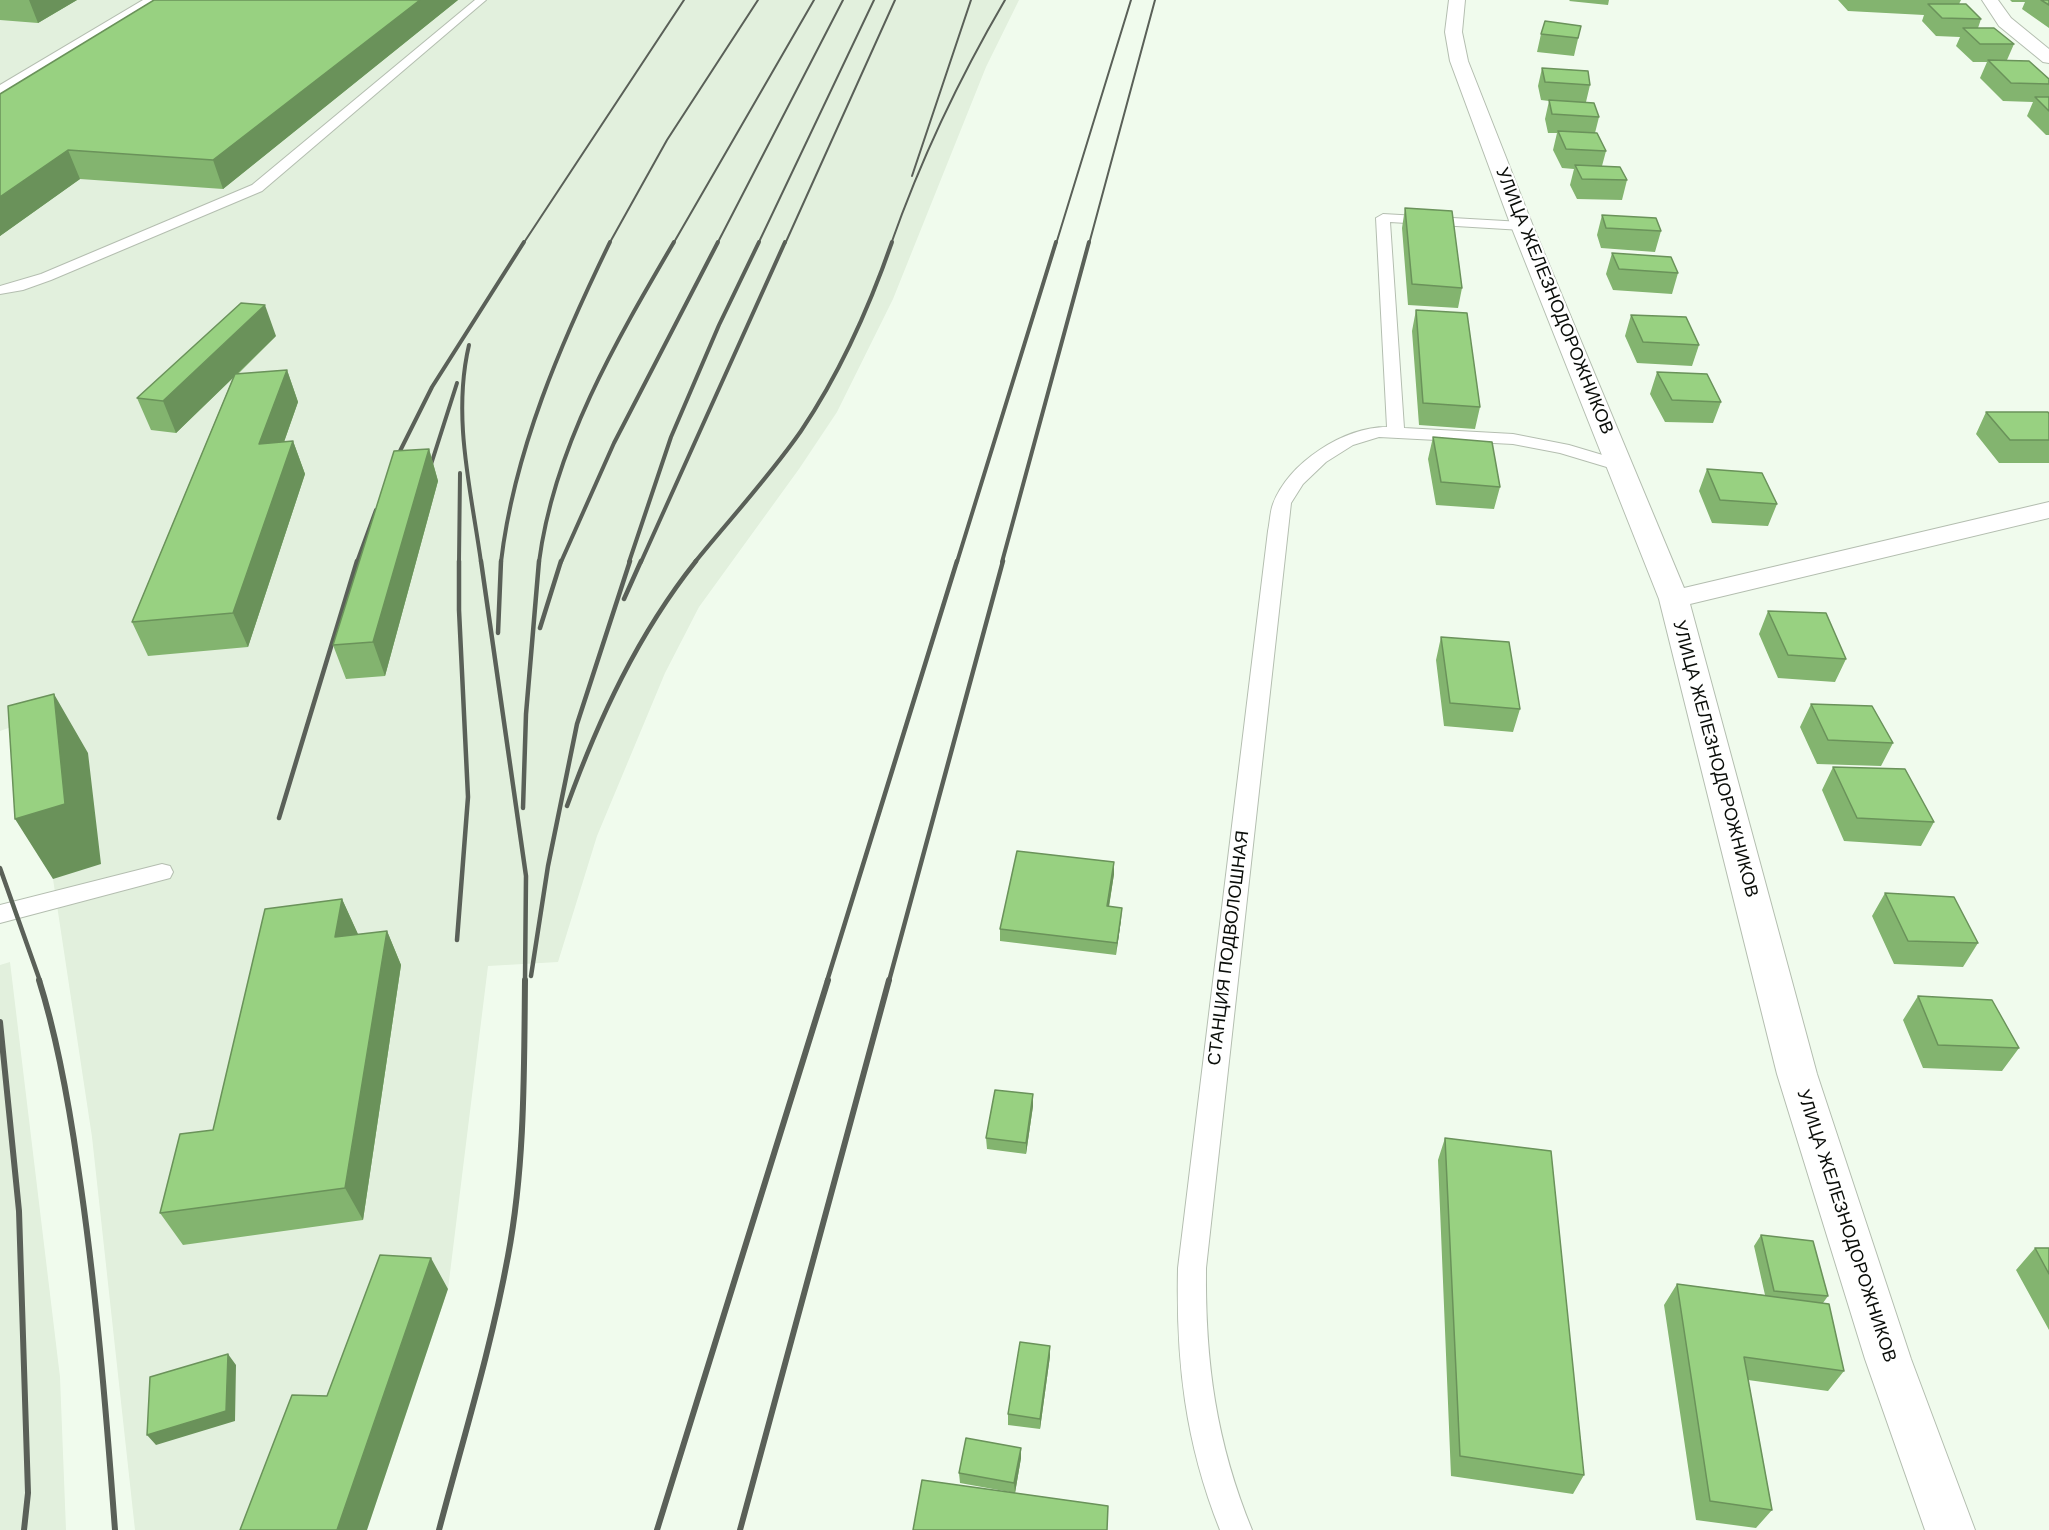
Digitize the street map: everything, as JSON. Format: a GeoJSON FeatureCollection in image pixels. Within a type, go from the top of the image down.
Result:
{"type":"FeatureCollection","features":[{"type":"Feature","properties":{"kind":"street","name":"УЛИЦА ЖЕЛЕЗНОДОРОЖНИКОВ"},"geometry":{"type":"LineString","coordinates":[[1457,0],[1453,30],[1457,62],[1467,81],[1522,226],[1674,599],[1797,1074],[1888,1359],[1950,1530]]}},
{"type":"Feature","properties":{"kind":"street"},"geometry":{"type":"LineString","coordinates":[[1989,0],[2005,22],[2049,58]]}},
{"type":"Feature","properties":{"kind":"street"},"geometry":{"type":"LineString","coordinates":[[1674,599],[2049,510]]}},
{"type":"Feature","properties":{"kind":"lane"},"geometry":{"type":"LineString","coordinates":[[0,90],[151,0]]}},
{"type":"Feature","properties":{"kind":"lane"},"geometry":{"type":"LineString","coordinates":[[0,290],[46,277],[257,188],[481,0]]}},
{"type":"Feature","properties":{"kind":"lane"},"geometry":{"type":"LineString","coordinates":[[1396,432],[1383,218],[1522,226]]}},
{"type":"Feature","properties":{"kind":"lane","name":"СТАНЦИЯ ПОДВОЛОШНАЯ"},"geometry":{"type":"LineString","coordinates":[[1236,1530],[1221,1496],[1202,1430],[1190,1326],[1192,1268],[1282,503],[1294,483],[1310,465],[1352,440],[1372,433],[1396,432],[1513,439],[1563,449],[1620,466]]}},
{"type":"Feature","properties":{"kind":"lane"},"geometry":{"type":"LineString","coordinates":[[0,914],[162,872]]}},
{"type":"Feature","properties":{"kind":"shaded area"},"geometry":{"type":"Polygon","coordinates":[[[0,0],[1019,0],[986,67],[893,299],[837,412],[799,469],[699,607],[665,673],[597,836],[558,962],[488,966],[448,1289],[367,1530],[135,1530],[92,1137],[53,879],[40,717],[0,731],[0,0]]]}},
{"type":"Feature","properties":{"kind":"shaded area"},"geometry":{"type":"Polygon","coordinates":[[[10,962],[60,1377],[66,1530],[0,1530],[0,965],[10,962]]]}},
{"type":"Feature","properties":{"kind":"building"},"geometry":{"type":"Polygon","coordinates":[[[154,0],[420,0],[213,160],[68,150],[0,197],[0,94],[154,0]]]}},
{"type":"Feature","properties":{"kind":"building"},"geometry":{"type":"Polygon","coordinates":[[[1928,4],[1966,4],[1981,19],[1942,18],[1928,4]]]}},
{"type":"Feature","properties":{"kind":"building"},"geometry":{"type":"Polygon","coordinates":[[[1545,21],[1581,26],[1578,38],[1541,34],[1545,21]]]}},
{"type":"Feature","properties":{"kind":"building"},"geometry":{"type":"Polygon","coordinates":[[[1963,28],[1994,28],[2014,44],[1980,44],[1963,28]]]}},
{"type":"Feature","properties":{"kind":"building"},"geometry":{"type":"Polygon","coordinates":[[[1988,60],[2029,61],[2049,79],[2049,84],[2011,83],[1988,60]]]}},
{"type":"Feature","properties":{"kind":"building"},"geometry":{"type":"Polygon","coordinates":[[[1542,68],[1588,71],[1590,85],[1545,82],[1542,68]]]}},
{"type":"Feature","properties":{"kind":"building"},"geometry":{"type":"Polygon","coordinates":[[[2035,97],[2049,97],[2049,111],[2035,97]]]}},
{"type":"Feature","properties":{"kind":"building"},"geometry":{"type":"Polygon","coordinates":[[[1549,100],[1594,103],[1599,117],[1552,114],[1549,100]]]}},
{"type":"Feature","properties":{"kind":"building"},"geometry":{"type":"Polygon","coordinates":[[[1558,131],[1597,133],[1606,151],[1566,149],[1558,131]]]}},
{"type":"Feature","properties":{"kind":"building"},"geometry":{"type":"Polygon","coordinates":[[[1575,165],[1620,167],[1627,180],[1582,179],[1575,165]]]}},
{"type":"Feature","properties":{"kind":"building"},"geometry":{"type":"Polygon","coordinates":[[[1405,208],[1452,211],[1462,288],[1412,284],[1405,208]]]}},
{"type":"Feature","properties":{"kind":"building"},"geometry":{"type":"Polygon","coordinates":[[[1602,215],[1656,218],[1661,231],[1606,228],[1602,215]]]}},
{"type":"Feature","properties":{"kind":"building"},"geometry":{"type":"Polygon","coordinates":[[[1612,253],[1671,257],[1678,273],[1619,269],[1612,253]]]}},
{"type":"Feature","properties":{"kind":"building"},"geometry":{"type":"Polygon","coordinates":[[[241,303],[265,305],[163,401],[137,398],[241,303]]]}},
{"type":"Feature","properties":{"kind":"building"},"geometry":{"type":"Polygon","coordinates":[[[1416,310],[1467,313],[1480,407],[1423,403],[1416,310]]]}},
{"type":"Feature","properties":{"kind":"building"},"geometry":{"type":"Polygon","coordinates":[[[1631,315],[1686,317],[1699,345],[1643,342],[1631,315]]]}},
{"type":"Feature","properties":{"kind":"building"},"geometry":{"type":"Polygon","coordinates":[[[287,370],[259,444],[293,441],[233,613],[132,622],[235,374],[287,370]]]}},
{"type":"Feature","properties":{"kind":"building"},"geometry":{"type":"Polygon","coordinates":[[[1657,372],[1707,374],[1721,402],[1672,400],[1657,372]]]}},
{"type":"Feature","properties":{"kind":"building"},"geometry":{"type":"Polygon","coordinates":[[[1986,412],[2048,412],[2049,440],[2010,440],[1986,412]]]}},
{"type":"Feature","properties":{"kind":"building"},"geometry":{"type":"Polygon","coordinates":[[[1433,437],[1492,442],[1500,487],[1441,482],[1433,437]]]}},
{"type":"Feature","properties":{"kind":"building"},"geometry":{"type":"Polygon","coordinates":[[[429,449],[373,642],[333,645],[394,451],[429,449]]]}},
{"type":"Feature","properties":{"kind":"building"},"geometry":{"type":"Polygon","coordinates":[[[1707,469],[1762,473],[1777,504],[1720,500],[1707,469]]]}},
{"type":"Feature","properties":{"kind":"building"},"geometry":{"type":"Polygon","coordinates":[[[1768,611],[1826,613],[1846,659],[1788,655],[1768,611]]]}},
{"type":"Feature","properties":{"kind":"building"},"geometry":{"type":"Polygon","coordinates":[[[1441,637],[1509,642],[1520,709],[1450,703],[1441,637]]]}},
{"type":"Feature","properties":{"kind":"building"},"geometry":{"type":"Polygon","coordinates":[[[54,694],[65,804],[15,819],[8,706],[54,694]]]}},
{"type":"Feature","properties":{"kind":"building"},"geometry":{"type":"Polygon","coordinates":[[[1811,704],[1872,706],[1893,743],[1828,740],[1811,704]]]}},
{"type":"Feature","properties":{"kind":"building"},"geometry":{"type":"Polygon","coordinates":[[[1833,767],[1905,769],[1934,822],[1857,818],[1833,767]]]}},
{"type":"Feature","properties":{"kind":"building"},"geometry":{"type":"Polygon","coordinates":[[[1017,851],[1114,862],[1107,906],[1122,908],[1117,943],[1000,929],[1017,851]]]}},
{"type":"Feature","properties":{"kind":"building"},"geometry":{"type":"Polygon","coordinates":[[[1885,893],[1954,897],[1978,943],[1908,941],[1885,893]]]}},
{"type":"Feature","properties":{"kind":"building"},"geometry":{"type":"Polygon","coordinates":[[[342,899],[335,937],[387,931],[345,1188],[160,1213],[180,1134],[213,1130],[265,909],[342,899]]]}},
{"type":"Feature","properties":{"kind":"building"},"geometry":{"type":"Polygon","coordinates":[[[1918,996],[1992,1000],[2019,1048],[1938,1045],[1918,996]]]}},
{"type":"Feature","properties":{"kind":"building"},"geometry":{"type":"Polygon","coordinates":[[[995,1090],[1033,1094],[1026,1143],[986,1138],[995,1090]]]}},
{"type":"Feature","properties":{"kind":"building"},"geometry":{"type":"Polygon","coordinates":[[[1445,1138],[1551,1151],[1584,1475],[1460,1456],[1445,1138]]]}},
{"type":"Feature","properties":{"kind":"building"},"geometry":{"type":"Polygon","coordinates":[[[1761,1235],[1813,1241],[1828,1296],[1774,1291],[1761,1235]]]}},
{"type":"Feature","properties":{"kind":"building"},"geometry":{"type":"Polygon","coordinates":[[[2035,1248],[2049,1248],[2049,1274],[2035,1248]]]}},
{"type":"Feature","properties":{"kind":"building"},"geometry":{"type":"Polygon","coordinates":[[[380,1255],[431,1258],[337,1530],[240,1530],[292,1395],[327,1396],[380,1255]]]}},
{"type":"Feature","properties":{"kind":"building"},"geometry":{"type":"Polygon","coordinates":[[[1677,1284],[1829,1304],[1844,1371],[1744,1357],[1772,1510],[1710,1501],[1677,1284]]]}},
{"type":"Feature","properties":{"kind":"building"},"geometry":{"type":"Polygon","coordinates":[[[1020,1342],[1050,1346],[1040,1419],[1008,1414],[1020,1342]]]}},
{"type":"Feature","properties":{"kind":"building"},"geometry":{"type":"Polygon","coordinates":[[[228,1354],[226,1411],[147,1435],[150,1377],[228,1354]]]}},
{"type":"Feature","properties":{"kind":"building"},"geometry":{"type":"Polygon","coordinates":[[[966,1438],[1021,1448],[1014,1483],[959,1473],[966,1438]]]}},
{"type":"Feature","properties":{"kind":"building"},"geometry":{"type":"Polygon","coordinates":[[[922,1480],[1108,1506],[1107,1530],[913,1530],[922,1480]]]}},
{"type":"Feature","properties":{"kind":"railway"},"geometry":{"type":"LineString","coordinates":[[523,244],[684,0]]}},
{"type":"Feature","properties":{"kind":"railway"},"geometry":{"type":"LineString","coordinates":[[609,243],[667,140],[758,0]]}},
{"type":"Feature","properties":{"kind":"railway"},"geometry":{"type":"LineString","coordinates":[[673,244],[814,0]]}},
{"type":"Feature","properties":{"kind":"railway"},"geometry":{"type":"LineString","coordinates":[[717,244],[843,0]]}},
{"type":"Feature","properties":{"kind":"railway"},"geometry":{"type":"LineString","coordinates":[[758,244],[874,0]]}},
{"type":"Feature","properties":{"kind":"railway"},"geometry":{"type":"LineString","coordinates":[[785,244],[895,0]]}},
{"type":"Feature","properties":{"kind":"railway"},"geometry":{"type":"LineString","coordinates":[[912,176],[971,0]]}},
{"type":"Feature","properties":{"kind":"railway"},"geometry":{"type":"LineString","coordinates":[[891,244],[942,119],[1005,0]]}},
{"type":"Feature","properties":{"kind":"railway"},"geometry":{"type":"LineString","coordinates":[[1056,244],[1131,0]]}},
{"type":"Feature","properties":{"kind":"railway"},"geometry":{"type":"LineString","coordinates":[[1089,244],[1155,0]]}},
{"type":"Feature","properties":{"kind":"railway"},"geometry":{"type":"LineString","coordinates":[[393,465],[432,387],[524,242]]}},
{"type":"Feature","properties":{"kind":"railway"},"geometry":{"type":"LineString","coordinates":[[539,562],[558,477],[573,436],[610,356],[674,242]]}},
{"type":"Feature","properties":{"kind":"railway"},"geometry":{"type":"LineString","coordinates":[[561,562],[614,443],[718,242]]}},
{"type":"Feature","properties":{"kind":"railway"},"geometry":{"type":"LineString","coordinates":[[629,562],[671,437],[719,325],[759,242]]}},
{"type":"Feature","properties":{"kind":"railway"},"geometry":{"type":"LineString","coordinates":[[641,562],[785,242]]}},
{"type":"Feature","properties":{"kind":"railway"},"geometry":{"type":"LineString","coordinates":[[695,562],[776,465],[815,409],[852,340],[874,291],[892,242]]}},
{"type":"Feature","properties":{"kind":"railway"},"geometry":{"type":"LineString","coordinates":[[957,562],[1056,242]]}},
{"type":"Feature","properties":{"kind":"railway"},"geometry":{"type":"LineString","coordinates":[[1002,562],[1089,242]]}},
{"type":"Feature","properties":{"kind":"railway"},"geometry":{"type":"LineString","coordinates":[[501,562],[507,521],[528,439],[557,358],[609,243]]}},
{"type":"Feature","properties":{"kind":"railway"},"geometry":{"type":"LineString","coordinates":[[469,345],[464,372],[463,426],[468,481],[481,562]]}},
{"type":"Feature","properties":{"kind":"railway"},"geometry":{"type":"LineString","coordinates":[[427,477],[457,383]]}},
{"type":"Feature","properties":{"kind":"railway"},"geometry":{"type":"LineString","coordinates":[[459,562],[460,473]]}},
{"type":"Feature","properties":{"kind":"railway"},"geometry":{"type":"LineString","coordinates":[[357,562],[376,510]]}},
{"type":"Feature","properties":{"kind":"railway"},"geometry":{"type":"LineString","coordinates":[[279,818],[357,561]]}},
{"type":"Feature","properties":{"kind":"railway"},"geometry":{"type":"LineString","coordinates":[[481,561],[526,876],[525,981]]}},
{"type":"Feature","properties":{"kind":"railway"},"geometry":{"type":"LineString","coordinates":[[498,633],[501,561]]}},
{"type":"Feature","properties":{"kind":"railway"},"geometry":{"type":"LineString","coordinates":[[523,808],[526,714],[539,561]]}},
{"type":"Feature","properties":{"kind":"railway"},"geometry":{"type":"LineString","coordinates":[[540,628],[561,561]]}},
{"type":"Feature","properties":{"kind":"railway"},"geometry":{"type":"LineString","coordinates":[[531,976],[548,866],[577,724],[630,561]]}},
{"type":"Feature","properties":{"kind":"railway"},"geometry":{"type":"LineString","coordinates":[[624,599],[641,561]]}},
{"type":"Feature","properties":{"kind":"railway"},"geometry":{"type":"LineString","coordinates":[[567,806],[592,741],[638,647],[696,561]]}},
{"type":"Feature","properties":{"kind":"railway"},"geometry":{"type":"LineString","coordinates":[[827,981],[957,561]]}},
{"type":"Feature","properties":{"kind":"railway"},"geometry":{"type":"LineString","coordinates":[[889,981],[1003,561]]}},
{"type":"Feature","properties":{"kind":"railway"},"geometry":{"type":"LineString","coordinates":[[457,940],[468,797],[459,610],[459,562]]}},
{"type":"Feature","properties":{"kind":"railway"},"geometry":{"type":"LineString","coordinates":[[0,868],[40,981]]}},
{"type":"Feature","properties":{"kind":"railway"},"geometry":{"type":"LineString","coordinates":[[39,980],[62,1072],[84,1212],[100,1348],[115,1530]]}},
{"type":"Feature","properties":{"kind":"railway"},"geometry":{"type":"LineString","coordinates":[[439,1530],[493,1325],[514,1222],[521,1153],[525,980]]}},
{"type":"Feature","properties":{"kind":"railway"},"geometry":{"type":"LineString","coordinates":[[657,1530],[828,980]]}},
{"type":"Feature","properties":{"kind":"railway"},"geometry":{"type":"LineString","coordinates":[[740,1530],[889,980]]}},
{"type":"Feature","properties":{"kind":"railway"},"geometry":{"type":"LineString","coordinates":[[0,1022],[19,1211],[28,1493],[24,1530]]}}]}
